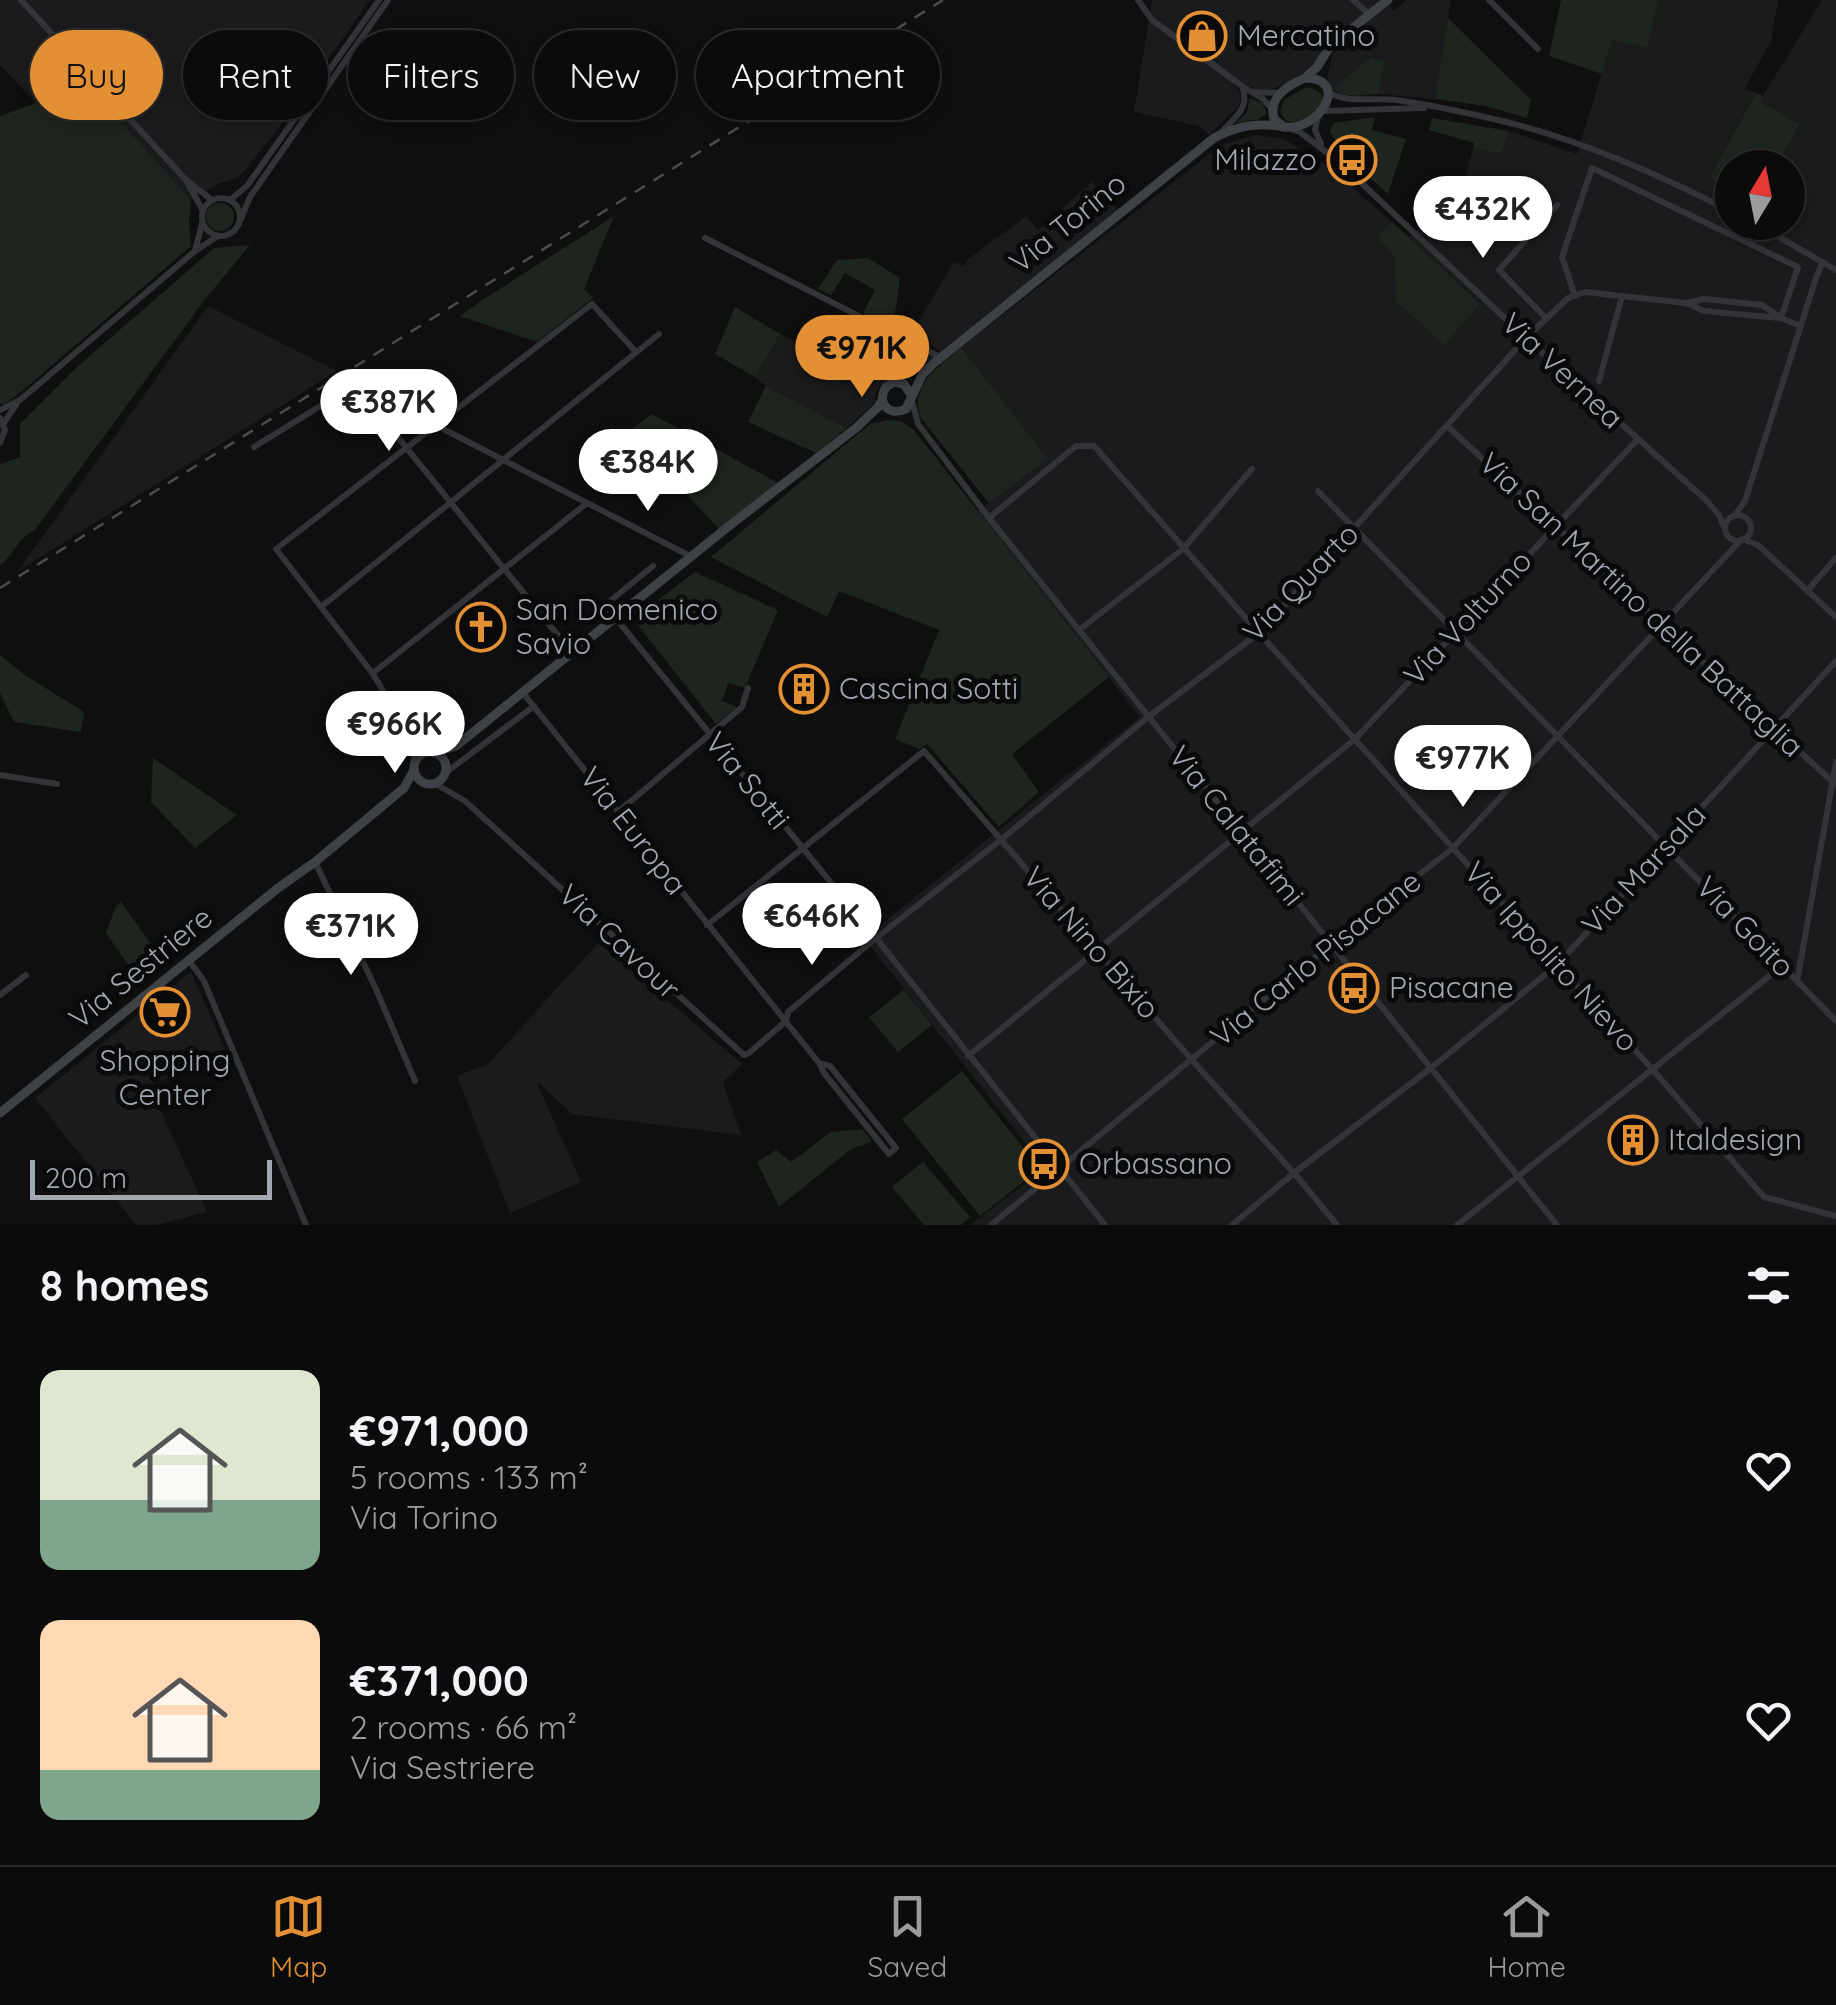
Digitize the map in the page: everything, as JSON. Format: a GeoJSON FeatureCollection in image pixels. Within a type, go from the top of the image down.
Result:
{"type":"FeatureCollection","features":[{"type":"Feature","properties":{"kind":"main road"},"geometry":{"type":"LineString","coordinates":[[1253,125],[1272,110],[1281,93],[1313,72],[1331,45],[1388,0]]}},
{"type":"Feature","properties":{"kind":"main road"},"geometry":{"type":"LineString","coordinates":[[1253,125],[1300,126],[1320,113],[1328,100],[1324,58]]}},
{"type":"Feature","properties":{"kind":"main road"},"geometry":{"type":"LineString","coordinates":[[1301,80],[1314,78],[1326,88]]}},
{"type":"Feature","properties":{"kind":"main road"},"geometry":{"type":"LineString","coordinates":[[1272,110],[1277,122],[1287,128]]}},
{"type":"Feature","properties":{"kind":"main road","name":"Via Torino"},"geometry":{"type":"LineString","coordinates":[[692,556],[864,421],[882,400],[886,386],[922,375],[1219,135],[1253,125]]}},
{"type":"Feature","properties":{"kind":"main road","name":"Via Torino"},"geometry":{"type":"LineString","coordinates":[[864,421],[906,409],[922,375]]}},
{"type":"Feature","properties":{"kind":"main road"},"geometry":{"type":"LineString","coordinates":[[899,382],[908,387],[912,398]]}},
{"type":"Feature","properties":{"kind":"main road"},"geometry":{"type":"LineString","coordinates":[[882,400],[894,412]]}},
{"type":"Feature","properties":{"kind":"main road"},"geometry":{"type":"LineString","coordinates":[[404,788],[417,758],[456,746],[692,556]]}},
{"type":"Feature","properties":{"kind":"main road"},"geometry":{"type":"LineString","coordinates":[[404,788],[430,783],[444,773],[456,746]]}},
{"type":"Feature","properties":{"kind":"main road"},"geometry":{"type":"LineString","coordinates":[[432,753],[441,757],[444,773]]}},
{"type":"Feature","properties":{"kind":"main road"},"geometry":{"type":"LineString","coordinates":[[414,768],[417,777],[430,783]]}},
{"type":"Feature","properties":{"kind":"main road","name":"Via Sestriere"},"geometry":{"type":"LineString","coordinates":[[0,1113],[404,788]]}},
{"type":"Feature","properties":{"kind":"street"},"geometry":{"type":"LineString","coordinates":[[21,0],[48,30]]}},
{"type":"Feature","properties":{"kind":"street"},"geometry":{"type":"LineString","coordinates":[[230,200],[246,186],[379,0]]}},
{"type":"Feature","properties":{"kind":"street"},"geometry":{"type":"LineString","coordinates":[[0,443],[4,436],[2,421],[20,400],[195,251],[234,231],[250,197],[388,0]]}},
{"type":"Feature","properties":{"kind":"street"},"geometry":{"type":"LineString","coordinates":[[1138,0],[1152,20],[1254,92],[1272,110]]}},
{"type":"Feature","properties":{"kind":"street"},"geometry":{"type":"LineString","coordinates":[[1353,0],[1369,14]]}},
{"type":"Feature","properties":{"kind":"street"},"geometry":{"type":"LineString","coordinates":[[1489,0],[1538,49]]}},
{"type":"Feature","properties":{"kind":"street"},"geometry":{"type":"LineString","coordinates":[[1219,135],[1242,110],[1246,97],[1242,86]]}},
{"type":"Feature","properties":{"kind":"street"},"geometry":{"type":"LineString","coordinates":[[1326,88],[1342,98],[1393,100],[1507,122],[1651,174],[1715,204]]}},
{"type":"Feature","properties":{"kind":"street"},"geometry":{"type":"LineString","coordinates":[[1254,92],[1281,93]]}},
{"type":"Feature","properties":{"kind":"street"},"geometry":{"type":"LineString","coordinates":[[1325,150],[1315,130],[1320,113],[1435,108]]}},
{"type":"Feature","properties":{"kind":"street"},"geometry":{"type":"LineString","coordinates":[[130,120],[186,180],[212,200]]}},
{"type":"Feature","properties":{"kind":"street","name":"Via Vernea"},"geometry":{"type":"LineString","coordinates":[[1287,128],[1300,132],[1325,150],[1714,508]]}},
{"type":"Feature","properties":{"kind":"street"},"geometry":{"type":"LineString","coordinates":[[1781,318],[1798,267],[1592,168],[1562,258],[1575,296],[1585,292],[1686,303],[1704,311],[1781,318],[1801,326]]}},
{"type":"Feature","properties":{"kind":"street"},"geometry":{"type":"LineString","coordinates":[[186,180],[203,210],[195,251]]}},
{"type":"Feature","properties":{"kind":"street"},"geometry":{"type":"LineString","coordinates":[[203,210],[212,200],[224,198],[238,209],[240,221]]}},
{"type":"Feature","properties":{"kind":"street"},"geometry":{"type":"LineString","coordinates":[[1546,318],[1499,270],[1557,205]]}},
{"type":"Feature","properties":{"kind":"street"},"geometry":{"type":"LineString","coordinates":[[202,222],[207,231],[218,236]]}},
{"type":"Feature","properties":{"kind":"street"},"geometry":{"type":"LineString","coordinates":[[706,238],[940,357]]}},
{"type":"Feature","properties":{"kind":"street"},"geometry":{"type":"LineString","coordinates":[[1785,240],[1836,270]]}},
{"type":"Feature","properties":{"kind":"street"},"geometry":{"type":"LineString","coordinates":[[1726,528],[1745,501],[1824,262]]}},
{"type":"Feature","properties":{"kind":"street","name":"Via Quarto"},"geometry":{"type":"LineString","coordinates":[[786,1021],[788,1012],[876,938],[1148,717],[1258,634],[1526,338],[1568,298],[1575,296]]}},
{"type":"Feature","properties":{"kind":"street"},"geometry":{"type":"LineString","coordinates":[[1598,381],[1622,296]]}},
{"type":"Feature","properties":{"kind":"street"},"geometry":{"type":"LineString","coordinates":[[432,753],[414,742],[373,674],[276,549],[592,304],[636,352]]}},
{"type":"Feature","properties":{"kind":"street"},"geometry":{"type":"LineString","coordinates":[[320,607],[659,334]]}},
{"type":"Feature","properties":{"kind":"street"},"geometry":{"type":"LineString","coordinates":[[356,384],[692,556]]}},
{"type":"Feature","properties":{"kind":"street"},"geometry":{"type":"LineString","coordinates":[[254,447],[356,384]]}},
{"type":"Feature","properties":{"kind":"street"},"geometry":{"type":"LineString","coordinates":[[356,384],[573,654]]}},
{"type":"Feature","properties":{"kind":"street","name":"Via Calatafimi"},"geometry":{"type":"LineString","coordinates":[[912,398],[918,424],[989,518],[1557,1225]]}},
{"type":"Feature","properties":{"kind":"street"},"geometry":{"type":"LineString","coordinates":[[0,410],[20,400]]}},
{"type":"Feature","properties":{"kind":"street","name":"Via Calatafimi"},"geometry":{"type":"LineString","coordinates":[[894,412],[918,424]]}},
{"type":"Feature","properties":{"kind":"street","name":"Via San Martino della Battaglia"},"geometry":{"type":"LineString","coordinates":[[1446,426],[1834,784]]}},
{"type":"Feature","properties":{"kind":"street","name":"Via Volturno"},"geometry":{"type":"LineString","coordinates":[[968,1056],[1355,739],[1637,440]]}},
{"type":"Feature","properties":{"kind":"street","name":"Via Ippolito Nievo"},"geometry":{"type":"LineString","coordinates":[[989,518],[1076,446],[1094,446],[1764,1197],[1836,1216]]}},
{"type":"Feature","properties":{"kind":"street"},"geometry":{"type":"LineString","coordinates":[[1079,630],[1183,549],[1252,469]]}},
{"type":"Feature","properties":{"kind":"street","name":"Via Goito"},"geometry":{"type":"LineString","coordinates":[[1318,490],[1836,1020]]}},
{"type":"Feature","properties":{"kind":"street"},"geometry":{"type":"LineString","coordinates":[[1745,501],[1747,519],[1758,546]]}},
{"type":"Feature","properties":{"kind":"street"},"geometry":{"type":"LineString","coordinates":[[373,674],[587,503]]}},
{"type":"Feature","properties":{"kind":"street"},"geometry":{"type":"LineString","coordinates":[[1714,508],[1747,519]]}},
{"type":"Feature","properties":{"kind":"street"},"geometry":{"type":"LineString","coordinates":[[1714,508],[1730,538],[1728,553]]}},
{"type":"Feature","properties":{"kind":"street"},"geometry":{"type":"LineString","coordinates":[[1742,540],[1750,528]]}},
{"type":"Feature","properties":{"kind":"street"},"geometry":{"type":"LineString","coordinates":[[1730,538],[1758,546],[1836,618]]}},
{"type":"Feature","properties":{"kind":"street","name":"Via Carlo Pisacane"},"geometry":{"type":"LineString","coordinates":[[991,1225],[1332,943],[1454,848],[1742,540]]}},
{"type":"Feature","properties":{"kind":"street"},"geometry":{"type":"LineString","coordinates":[[1807,591],[1836,558]]}},
{"type":"Feature","properties":{"kind":"street"},"geometry":{"type":"LineString","coordinates":[[616,618],[606,604],[653,566]]}},
{"type":"Feature","properties":{"kind":"street","name":"Via Sotti"},"geometry":{"type":"LineString","coordinates":[[616,618],[1104,1225]]}},
{"type":"Feature","properties":{"kind":"street","name":"Via Marsala"},"geometry":{"type":"LineString","coordinates":[[1232,1225],[1558,964],[1836,662]]}},
{"type":"Feature","properties":{"kind":"street"},"geometry":{"type":"LineString","coordinates":[[618,812],[742,707],[748,688]]}},
{"type":"Feature","properties":{"kind":"street","name":"Via Europa"},"geometry":{"type":"LineString","coordinates":[[524,693],[888,1154],[896,1148],[830,1066],[819,1063]]}},
{"type":"Feature","properties":{"kind":"street"},"geometry":{"type":"LineString","coordinates":[[454,794],[444,773],[534,706]]}},
{"type":"Feature","properties":{"kind":"street"},"geometry":{"type":"LineString","coordinates":[[414,742],[414,768]]}},
{"type":"Feature","properties":{"kind":"street","name":"Via Nino Bixio"},"geometry":{"type":"LineString","coordinates":[[802,849],[924,751],[1337,1225]]}},
{"type":"Feature","properties":{"kind":"street"},"geometry":{"type":"LineString","coordinates":[[1797,982],[1836,762]]}},
{"type":"Feature","properties":{"kind":"street"},"geometry":{"type":"LineString","coordinates":[[0,775],[57,784]]}},
{"type":"Feature","properties":{"kind":"street"},"geometry":{"type":"LineString","coordinates":[[430,783],[454,794]]}},
{"type":"Feature","properties":{"kind":"street","name":"Via Cavour"},"geometry":{"type":"LineString","coordinates":[[454,794],[740,1054],[749,1053],[786,1021]]}},
{"type":"Feature","properties":{"kind":"street"},"geometry":{"type":"LineString","coordinates":[[707,924],[802,849]]}},
{"type":"Feature","properties":{"kind":"street"},"geometry":{"type":"LineString","coordinates":[[314,862],[376,989],[415,1082]]}},
{"type":"Feature","properties":{"kind":"street"},"geometry":{"type":"LineString","coordinates":[[190,962],[204,982],[306,1225]]}},
{"type":"Feature","properties":{"kind":"street"},"geometry":{"type":"LineString","coordinates":[[1457,1225],[1782,966]]}},
{"type":"Feature","properties":{"kind":"street"},"geometry":{"type":"LineString","coordinates":[[0,995],[26,976]]}},
{"type":"Feature","properties":{"kind":"shaded area"},"geometry":{"type":"Polygon","coordinates":[[[0,0],[370,0],[328,59],[328,30],[183,30],[183,120],[285,120],[238,178],[217,184],[191,200],[119,120],[163,120],[163,30],[30,30],[30,97],[0,65],[0,0]]]}},
{"type":"Feature","properties":{"kind":"shaded area"},"geometry":{"type":"Polygon","coordinates":[[[1152,0],[1381,0],[1313,68],[1269,90],[1256,90],[1240,81],[1235,87],[1242,94],[1239,106],[1209,135],[1199,126],[1134,112],[1152,0]]]}},
{"type":"Feature","properties":{"kind":"shaded area"},"geometry":{"type":"Polygon","coordinates":[[[1406,0],[1451,0],[1435,99],[1379,94],[1384,59],[1372,58],[1332,89],[1327,77],[1340,43],[1389,6],[1393,11],[1406,0]]]}},
{"type":"Feature","properties":{"kind":"shaded area"},"geometry":{"type":"Polygon","coordinates":[[[1561,0],[1658,0],[1648,48],[1612,40],[1602,74],[1549,56],[1561,0]]]}},
{"type":"Feature","properties":{"kind":"shaded area"},"geometry":{"type":"Polygon","coordinates":[[[1658,0],[1778,0],[1771,41],[1745,88],[1756,93],[1724,150],[1715,150],[1715,167],[1709,178],[1715,181],[1715,240],[1805,240],[1805,150],[1785,150],[1800,124],[1759,102],[1822,0],[1836,0],[1836,1225],[970,1225],[1045,1168],[864,938],[1140,717],[977,512],[1047,459],[961,347],[1220,146],[1255,135],[1284,139],[1330,168],[1409,237],[1462,191],[1473,148],[1501,154],[1509,131],[1577,154],[1612,40],[1648,48],[1658,0]]]}},
{"type":"Feature","properties":{"kind":"shaded area"},"geometry":{"type":"Polygon","coordinates":[[[1448,18],[1531,100],[1527,118],[1486,106],[1435,99],[1448,18]]]}},
{"type":"Feature","properties":{"kind":"shaded area"},"geometry":{"type":"Polygon","coordinates":[[[1372,57],[1378,61],[1385,58],[1379,94],[1349,95],[1332,89],[1372,57]]]}},
{"type":"Feature","properties":{"kind":"shaded area"},"geometry":{"type":"Polygon","coordinates":[[[1306,87],[1321,94],[1321,104],[1300,123],[1286,121],[1280,112],[1284,100],[1306,87]]]}},
{"type":"Feature","properties":{"kind":"shaded area"},"geometry":{"type":"Polygon","coordinates":[[[1756,93],[1763,96],[1760,102],[1800,124],[1785,150],[1724,150],[1756,93]]]}},
{"type":"Feature","properties":{"kind":"shaded area"},"geometry":{"type":"Polygon","coordinates":[[[1250,98],[1262,103],[1267,113],[1259,119],[1236,123],[1247,112],[1250,98]]]}},
{"type":"Feature","properties":{"kind":"shaded area"},"geometry":{"type":"Polygon","coordinates":[[[30,105],[30,120],[119,120],[191,200],[191,246],[4,405],[0,404],[0,116],[30,105]]]}},
{"type":"Feature","properties":{"kind":"shaded area"},"geometry":{"type":"Polygon","coordinates":[[[1375,117],[1372,130],[1406,139],[1388,194],[1348,157],[1330,131],[1334,123],[1375,117]]]}},
{"type":"Feature","properties":{"kind":"shaded area"},"geometry":{"type":"Polygon","coordinates":[[[1432,118],[1509,131],[1501,154],[1473,148],[1474,143],[1429,130],[1432,118]]]}},
{"type":"Feature","properties":{"kind":"shaded area"},"geometry":{"type":"Polygon","coordinates":[[[1092,182],[1118,210],[941,351],[910,336],[954,262],[964,266],[1027,216],[1038,230],[1092,182]]]}},
{"type":"Feature","properties":{"kind":"shaded area"},"geometry":{"type":"Polygon","coordinates":[[[220,203],[230,207],[234,217],[230,227],[220,231],[210,227],[206,217],[210,207],[220,203]]]}},
{"type":"Feature","properties":{"kind":"shaded area"},"geometry":{"type":"Polygon","coordinates":[[[614,216],[584,289],[593,298],[537,342],[460,316],[482,300],[614,216]]]}},
{"type":"Feature","properties":{"kind":"shaded area"},"geometry":{"type":"Polygon","coordinates":[[[1392,222],[1480,304],[1444,345],[1396,301],[1394,257],[1377,237],[1392,222]]]}},
{"type":"Feature","properties":{"kind":"shaded area"},"geometry":{"type":"Polygon","coordinates":[[[250,245],[206,298],[34,531],[0,565],[0,464],[20,457],[20,424],[76,368],[214,248],[250,245]]]}},
{"type":"Feature","properties":{"kind":"shaded area"},"geometry":{"type":"Polygon","coordinates":[[[868,258],[900,278],[896,309],[889,326],[863,313],[875,290],[845,273],[831,295],[818,289],[837,260],[868,258]]]}},
{"type":"Feature","properties":{"kind":"shaded area"},"geometry":{"type":"Polygon","coordinates":[[[208,306],[337,371],[18,571],[208,306]]]}},
{"type":"Feature","properties":{"kind":"shaded area"},"geometry":{"type":"Polygon","coordinates":[[[735,307],[780,334],[755,377],[715,354],[735,307]]]}},
{"type":"Feature","properties":{"kind":"shaded area"},"geometry":{"type":"Polygon","coordinates":[[[860,320],[935,357],[907,379],[892,379],[881,385],[874,403],[847,428],[755,377],[780,334],[839,362],[860,320]]]}},
{"type":"Feature","properties":{"kind":"shaded area"},"geometry":{"type":"Polygon","coordinates":[[[961,347],[1048,459],[989,503],[920,417],[918,405],[923,386],[961,347]]]}},
{"type":"Feature","properties":{"kind":"shaded area"},"geometry":{"type":"Polygon","coordinates":[[[766,386],[847,428],[816,453],[748,422],[766,386]]]}},
{"type":"Feature","properties":{"kind":"shaded area"},"geometry":{"type":"Polygon","coordinates":[[[652,414],[778,483],[719,529],[628,432],[652,414]]]}},
{"type":"Feature","properties":{"kind":"shaded area"},"geometry":{"type":"Polygon","coordinates":[[[901,421],[914,430],[1109,677],[1012,754],[1039,792],[999,827],[927,744],[919,749],[895,739],[939,630],[839,591],[827,617],[711,557],[870,424],[901,421]]]}},
{"type":"Feature","properties":{"kind":"shaded area"},"geometry":{"type":"Polygon","coordinates":[[[695,572],[778,610],[745,688],[728,683],[722,701],[737,707],[716,724],[633,619],[695,572]]]}},
{"type":"Feature","properties":{"kind":"shaded area"},"geometry":{"type":"Polygon","coordinates":[[[0,655],[84,712],[81,732],[14,722],[0,693],[0,655]]]}},
{"type":"Feature","properties":{"kind":"shaded area"},"geometry":{"type":"Polygon","coordinates":[[[153,758],[237,815],[195,848],[151,802],[153,758]]]}},
{"type":"Feature","properties":{"kind":"shaded area"},"geometry":{"type":"Polygon","coordinates":[[[121,902],[162,960],[136,976],[106,933],[121,902]]]}},
{"type":"Feature","properties":{"kind":"shaded area"},"geometry":{"type":"Polygon","coordinates":[[[599,942],[742,1064],[723,1082],[741,1135],[572,1114],[539,1083],[581,1182],[510,1213],[457,1076],[488,1064],[599,942]]]}},
{"type":"Feature","properties":{"kind":"shaded area"},"geometry":{"type":"Polygon","coordinates":[[[191,972],[232,1065],[212,1073],[207,1063],[149,1085],[207,1212],[156,1225],[136,1225],[35,1098],[191,972]]]}},
{"type":"Feature","properties":{"kind":"shaded area"},"geometry":{"type":"Polygon","coordinates":[[[904,990],[932,1025],[898,1052],[869,1017],[904,990]]]}},
{"type":"Feature","properties":{"kind":"shaded area"},"geometry":{"type":"Polygon","coordinates":[[[962,1071],[1040,1169],[980,1216],[902,1119],[962,1071]]]}},
{"type":"Feature","properties":{"kind":"shaded area"},"geometry":{"type":"Polygon","coordinates":[[[862,1129],[872,1141],[850,1150],[779,1207],[757,1162],[776,1150],[791,1162],[831,1132],[862,1129]]]}},
{"type":"Feature","properties":{"kind":"shaded area"},"geometry":{"type":"Polygon","coordinates":[[[923,1162],[970,1217],[961,1225],[924,1225],[892,1187],[923,1162]]]}},
{"type":"Feature","properties":{"kind":"railway"},"geometry":{"type":"LineString","coordinates":[[0,588],[943,0]]}},
{"type":"Feature","properties":{"kind":"place","name":"Mercatino"},"geometry":{"type":"Point","coordinates":[1202,36]}},
{"type":"Feature","properties":{"kind":"place","name":"Milazzo"},"geometry":{"type":"Point","coordinates":[1352,160]}},
{"type":"Feature","properties":{"kind":"place","name":"San Domenico Savio"},"geometry":{"type":"Point","coordinates":[481,627]}},
{"type":"Feature","properties":{"kind":"place","name":"Cascina Sotti"},"geometry":{"type":"Point","coordinates":[804,689]}},
{"type":"Feature","properties":{"kind":"place","name":"Pisacane"},"geometry":{"type":"Point","coordinates":[1354,988]}},
{"type":"Feature","properties":{"kind":"place","name":"Shopping Center"},"geometry":{"type":"Point","coordinates":[165,1012]}},
{"type":"Feature","properties":{"kind":"place","name":"Italdesign"},"geometry":{"type":"Point","coordinates":[1633,1140]}},
{"type":"Feature","properties":{"kind":"place","name":"Orbassano"},"geometry":{"type":"Point","coordinates":[1044,1164]}}]}
